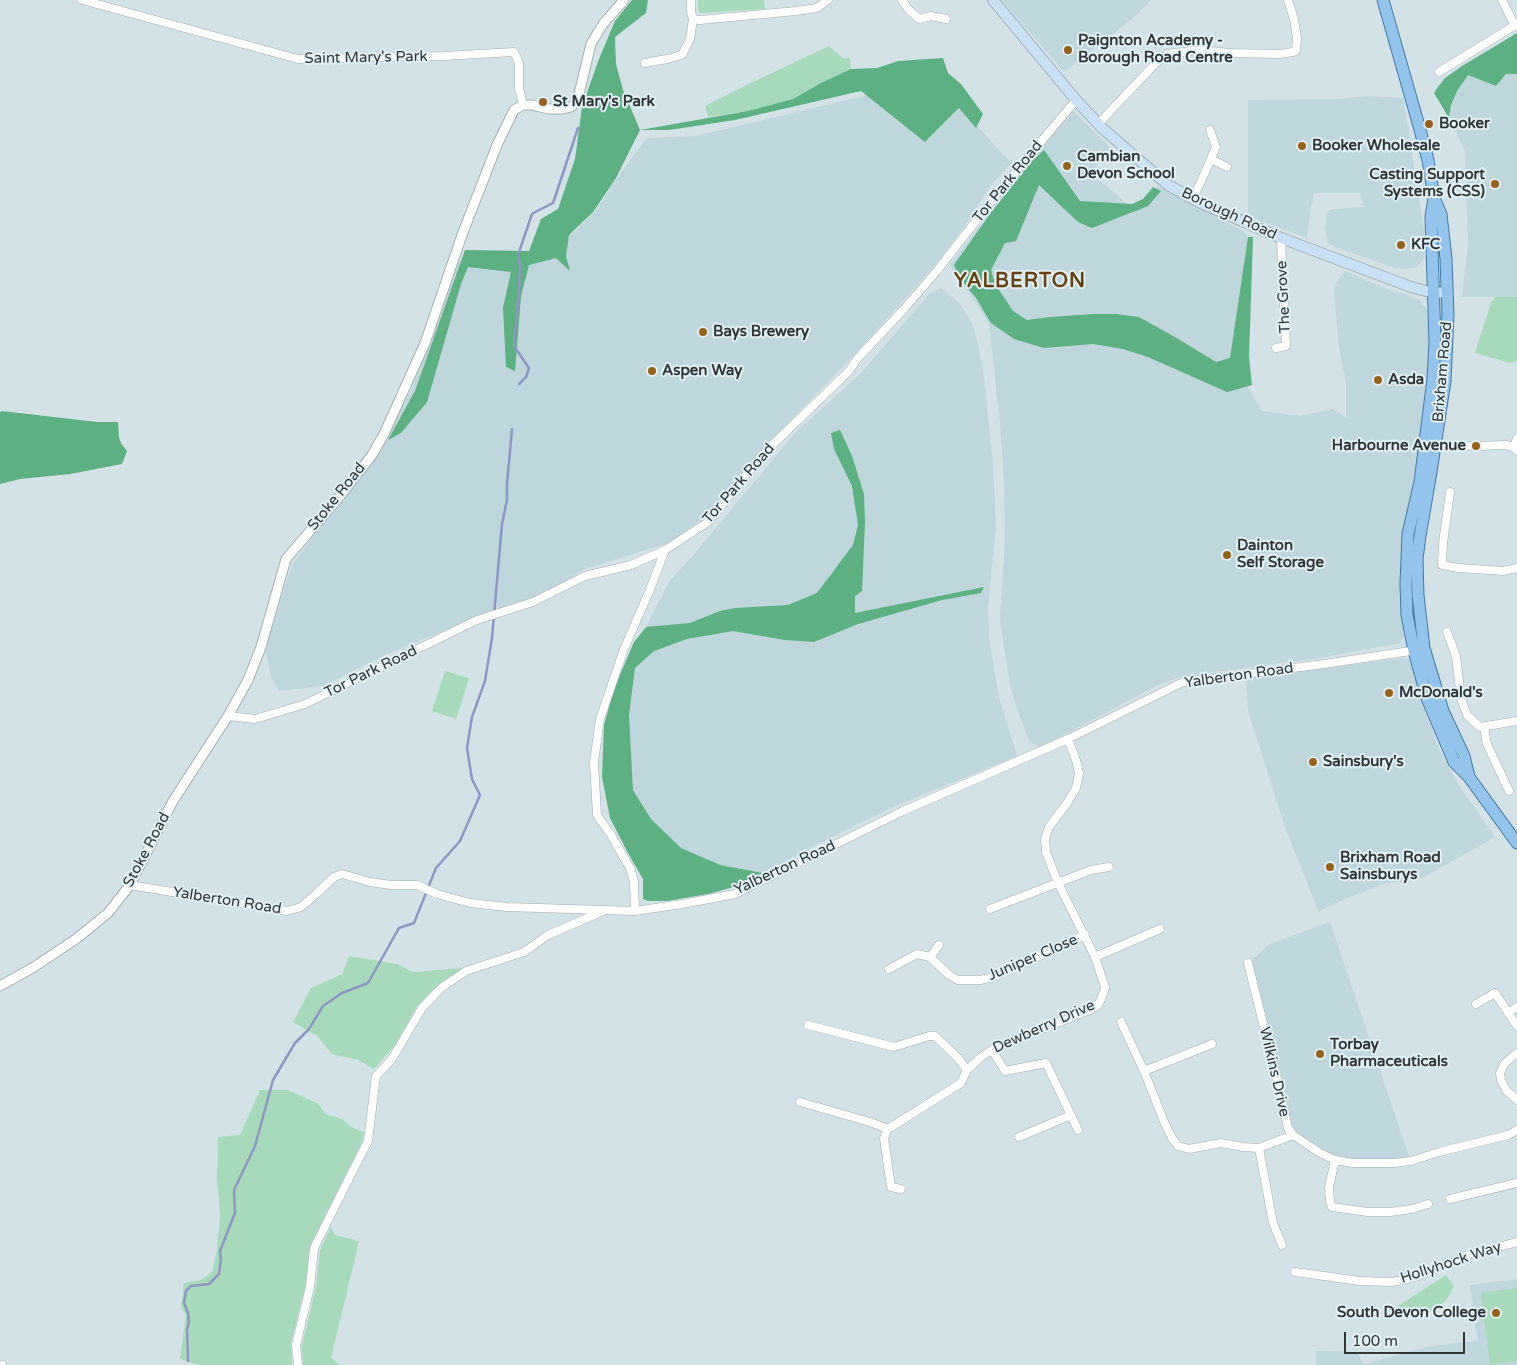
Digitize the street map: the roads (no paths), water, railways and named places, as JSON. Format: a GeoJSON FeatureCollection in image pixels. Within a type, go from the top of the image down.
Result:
{"type":"FeatureCollection","features":[{"type":"Feature","properties":{"kind":"main road","name":"Borough Road"},"geometry":{"type":"LineString","coordinates":[[993,0],[1098,124],[1168,185],[1192,198],[1281,238],[1411,287],[1434,293],[1447,292]]}},
{"type":"Feature","properties":{"kind":"main road","name":"Brixham Road"},"geometry":{"type":"LineString","coordinates":[[1383,0],[1428,160],[1434,198],[1442,214],[1448,314],[1445,381],[1408,534],[1406,553],[1407,615],[1419,649],[1427,698],[1454,762],[1469,777],[1517,843]]}},
{"type":"Feature","properties":{"kind":"main road","name":"Brixham Road"},"geometry":{"type":"LineString","coordinates":[[1431,444],[1436,342],[1431,217],[1434,198]]}},
{"type":"Feature","properties":{"kind":"street","name":"Saint Mary's Park"},"geometry":{"type":"LineString","coordinates":[[82,0],[298,59],[444,56],[514,52],[519,63],[519,88],[522,105]]}},
{"type":"Feature","properties":{"kind":"street"},"geometry":{"type":"LineString","coordinates":[[522,105],[563,109],[571,107],[577,102],[591,44],[603,24],[624,0]]}},
{"type":"Feature","properties":{"kind":"street"},"geometry":{"type":"LineString","coordinates":[[645,63],[682,55],[690,39],[693,19],[691,0]]}},
{"type":"Feature","properties":{"kind":"street"},"geometry":{"type":"LineString","coordinates":[[693,19],[710,20],[796,11],[817,8],[828,0]]}},
{"type":"Feature","properties":{"kind":"street"},"geometry":{"type":"LineString","coordinates":[[902,0],[908,9],[919,19],[931,16],[946,19]]}},
{"type":"Feature","properties":{"kind":"street"},"geometry":{"type":"LineString","coordinates":[[1098,124],[1156,63],[1167,54],[1200,50],[1279,54],[1290,54],[1296,51],[1297,38],[1288,0]]}},
{"type":"Feature","properties":{"kind":"street"},"geometry":{"type":"LineString","coordinates":[[1439,72],[1516,25],[1502,0]]}},
{"type":"Feature","properties":{"kind":"street","name":"Tor Park Road"},"geometry":{"type":"LineString","coordinates":[[228,716],[254,719],[305,704],[486,617],[533,602],[586,576],[631,565],[665,550],[708,522],[763,454],[848,371],[904,309],[1076,100]]}},
{"type":"Feature","properties":{"kind":"street","name":"Stoke Road"},"geometry":{"type":"LineString","coordinates":[[0,986],[34,967],[76,938],[108,913],[130,885],[173,801],[228,716],[248,680],[261,647],[286,559],[340,496],[372,455],[384,434],[424,343],[497,144],[514,110],[522,105]]}},
{"type":"Feature","properties":{"kind":"street"},"geometry":{"type":"LineString","coordinates":[[1192,198],[1216,146],[1210,130]]}},
{"type":"Feature","properties":{"kind":"street"},"geometry":{"type":"LineString","coordinates":[[1211,159],[1227,167]]}},
{"type":"Feature","properties":{"kind":"street","name":"The Grove"},"geometry":{"type":"LineString","coordinates":[[1276,348],[1286,346],[1281,238]]}},
{"type":"Feature","properties":{"kind":"street"},"geometry":{"type":"LineString","coordinates":[[1431,444],[1447,447],[1493,445],[1516,449],[1517,438]]}},
{"type":"Feature","properties":{"kind":"street"},"geometry":{"type":"LineString","coordinates":[[1450,492],[1442,565],[1503,571],[1517,568]]}},
{"type":"Feature","properties":{"kind":"street"},"geometry":{"type":"LineString","coordinates":[[636,911],[634,882],[631,870],[611,835],[597,816],[594,762],[600,719],[624,648],[665,550]]}},
{"type":"Feature","properties":{"kind":"street"},"geometry":{"type":"LineString","coordinates":[[1447,632],[1456,656],[1461,698],[1467,714],[1480,728],[1517,721]]}},
{"type":"Feature","properties":{"kind":"street","name":"Yalberton Road"},"geometry":{"type":"LineString","coordinates":[[130,885],[287,911],[300,907],[334,877],[342,874],[370,882],[391,885],[417,885],[437,894],[470,904],[636,911],[682,904],[735,894],[903,811],[1068,739],[1183,682],[1317,665],[1419,649]]}},
{"type":"Feature","properties":{"kind":"street"},"geometry":{"type":"LineString","coordinates":[[1484,727],[1487,744],[1509,791]]}},
{"type":"Feature","properties":{"kind":"street","name":"Dewberry Drive"},"geometry":{"type":"LineString","coordinates":[[888,1129],[961,1083],[967,1070],[992,1050],[1098,1006],[1105,987],[1095,957],[1058,882],[1046,852],[1045,838],[1049,827],[1067,804],[1076,788],[1080,773],[1068,739]]}},
{"type":"Feature","properties":{"kind":"street"},"geometry":{"type":"LineString","coordinates":[[990,909],[1091,870],[1109,867]]}},
{"type":"Feature","properties":{"kind":"street"},"geometry":{"type":"LineString","coordinates":[[298,1365],[296,1345],[310,1287],[314,1248],[368,1141],[376,1076],[392,1059],[422,1008],[441,988],[466,971],[524,952],[548,935],[606,910]]}},
{"type":"Feature","properties":{"kind":"street"},"geometry":{"type":"LineString","coordinates":[[1095,957],[1160,929]]}},
{"type":"Feature","properties":{"kind":"street","name":"Juniper Close"},"geometry":{"type":"LineString","coordinates":[[930,957],[949,975],[958,980],[980,980],[994,977],[1085,935]]}},
{"type":"Feature","properties":{"kind":"street"},"geometry":{"type":"LineString","coordinates":[[889,969],[917,954],[930,957],[939,945]]}},
{"type":"Feature","properties":{"kind":"street","name":"Wilkins Drive"},"geometry":{"type":"LineString","coordinates":[[1248,963],[1279,1087],[1284,1115],[1288,1128],[1293,1135],[1335,1160],[1353,1163],[1403,1162],[1508,1135],[1517,1135]]}},
{"type":"Feature","properties":{"kind":"street"},"geometry":{"type":"LineString","coordinates":[[1476,1004],[1495,993],[1517,1026]]}},
{"type":"Feature","properties":{"kind":"street"},"geometry":{"type":"LineString","coordinates":[[1508,1013],[1517,1007]]}},
{"type":"Feature","properties":{"kind":"street"},"geometry":{"type":"LineString","coordinates":[[1121,1022],[1144,1071],[1165,1124],[1178,1146],[1189,1149],[1221,1143],[1259,1148],[1293,1135]]}},
{"type":"Feature","properties":{"kind":"street"},"geometry":{"type":"LineString","coordinates":[[808,1025],[894,1047],[928,1036],[935,1036],[958,1058],[967,1070]]}},
{"type":"Feature","properties":{"kind":"street"},"geometry":{"type":"LineString","coordinates":[[1144,1071],[1212,1044]]}},
{"type":"Feature","properties":{"kind":"street"},"geometry":{"type":"LineString","coordinates":[[992,1050],[1005,1071],[1046,1063],[1078,1130]]}},
{"type":"Feature","properties":{"kind":"street"},"geometry":{"type":"LineString","coordinates":[[1517,1053],[1505,1064],[1500,1073],[1506,1090],[1517,1100]]}},
{"type":"Feature","properties":{"kind":"street"},"geometry":{"type":"LineString","coordinates":[[800,1102],[888,1129],[884,1138],[891,1187],[901,1189]]}},
{"type":"Feature","properties":{"kind":"street"},"geometry":{"type":"LineString","coordinates":[[1019,1137],[1071,1115]]}},
{"type":"Feature","properties":{"kind":"street","name":"Wilkins Drive"},"geometry":{"type":"LineString","coordinates":[[1508,1135],[1517,1130]]}},
{"type":"Feature","properties":{"kind":"street"},"geometry":{"type":"LineString","coordinates":[[1259,1148],[1273,1223],[1282,1245]]}},
{"type":"Feature","properties":{"kind":"street"},"geometry":{"type":"LineString","coordinates":[[1335,1160],[1329,1187],[1332,1207],[1390,1212],[1412,1209],[1428,1204]]}},
{"type":"Feature","properties":{"kind":"street"},"geometry":{"type":"LineString","coordinates":[[1450,1199],[1517,1183]]}},
{"type":"Feature","properties":{"kind":"street","name":"Hollyhock Way"},"geometry":{"type":"LineString","coordinates":[[1295,1272],[1360,1281],[1391,1282],[1418,1276],[1471,1254],[1517,1242]]}},
{"type":"Feature","properties":{"kind":"waterway"},"geometry":{"type":"LineString","coordinates":[[519,384],[526,377],[529,368],[514,346],[519,290],[520,266],[518,255],[532,214],[553,203],[578,128]]}},
{"type":"Feature","properties":{"kind":"waterway"},"geometry":{"type":"LineString","coordinates":[[188,1361],[187,1329],[189,1322],[184,1303],[186,1291],[191,1286],[209,1284],[219,1274],[220,1251],[235,1213],[234,1190],[255,1146],[273,1080],[295,1043],[309,1029],[323,1006],[342,993],[368,983],[399,928],[414,923],[436,868],[460,841],[480,795],[472,779],[467,748],[472,717],[485,681],[492,638],[502,524],[507,500],[512,429]]}},
{"type":"Feature","properties":{"kind":"place","name":"Paignton Academy - Borough Road Centre"},"geometry":{"type":"Point","coordinates":[1068,50]}},
{"type":"Feature","properties":{"kind":"place","name":"St Mary's Park"},"geometry":{"type":"Point","coordinates":[543,102]}},
{"type":"Feature","properties":{"kind":"place","name":"Booker"},"geometry":{"type":"Point","coordinates":[1429,124]}},
{"type":"Feature","properties":{"kind":"place","name":"Booker Wholesale"},"geometry":{"type":"Point","coordinates":[1302,146]}},
{"type":"Feature","properties":{"kind":"place","name":"Cambian Devon School"},"geometry":{"type":"Point","coordinates":[1067,166]}},
{"type":"Feature","properties":{"kind":"place","name":"Casting Support Systems (CSS)"},"geometry":{"type":"Point","coordinates":[1495,184]}},
{"type":"Feature","properties":{"kind":"place","name":"KFC"},"geometry":{"type":"Point","coordinates":[1401,245]}},
{"type":"Feature","properties":{"kind":"place","name":"Bays Brewery"},"geometry":{"type":"Point","coordinates":[703,332]}},
{"type":"Feature","properties":{"kind":"place","name":"Aspen Way"},"geometry":{"type":"Point","coordinates":[652,371]}},
{"type":"Feature","properties":{"kind":"place","name":"Asda"},"geometry":{"type":"Point","coordinates":[1378,380]}},
{"type":"Feature","properties":{"kind":"place","name":"Harbourne Avenue"},"geometry":{"type":"Point","coordinates":[1476,446]}},
{"type":"Feature","properties":{"kind":"place","name":"Dainton Self Storage"},"geometry":{"type":"Point","coordinates":[1227,555]}},
{"type":"Feature","properties":{"kind":"place","name":"McDonald's"},"geometry":{"type":"Point","coordinates":[1389,693]}},
{"type":"Feature","properties":{"kind":"place","name":"Sainsbury's"},"geometry":{"type":"Point","coordinates":[1313,762]}},
{"type":"Feature","properties":{"kind":"place","name":"Brixham Road Sainsburys"},"geometry":{"type":"Point","coordinates":[1330,867]}},
{"type":"Feature","properties":{"kind":"place","name":"Torbay Pharmaceuticals"},"geometry":{"type":"Point","coordinates":[1320,1054]}},
{"type":"Feature","properties":{"kind":"place","name":"South Devon College"},"geometry":{"type":"Point","coordinates":[1496,1313]}},
{"type":"Feature","properties":{"kind":"district","name":"YALBERTON"},"geometry":{"type":"Point","coordinates":[1020,282]}}]}
